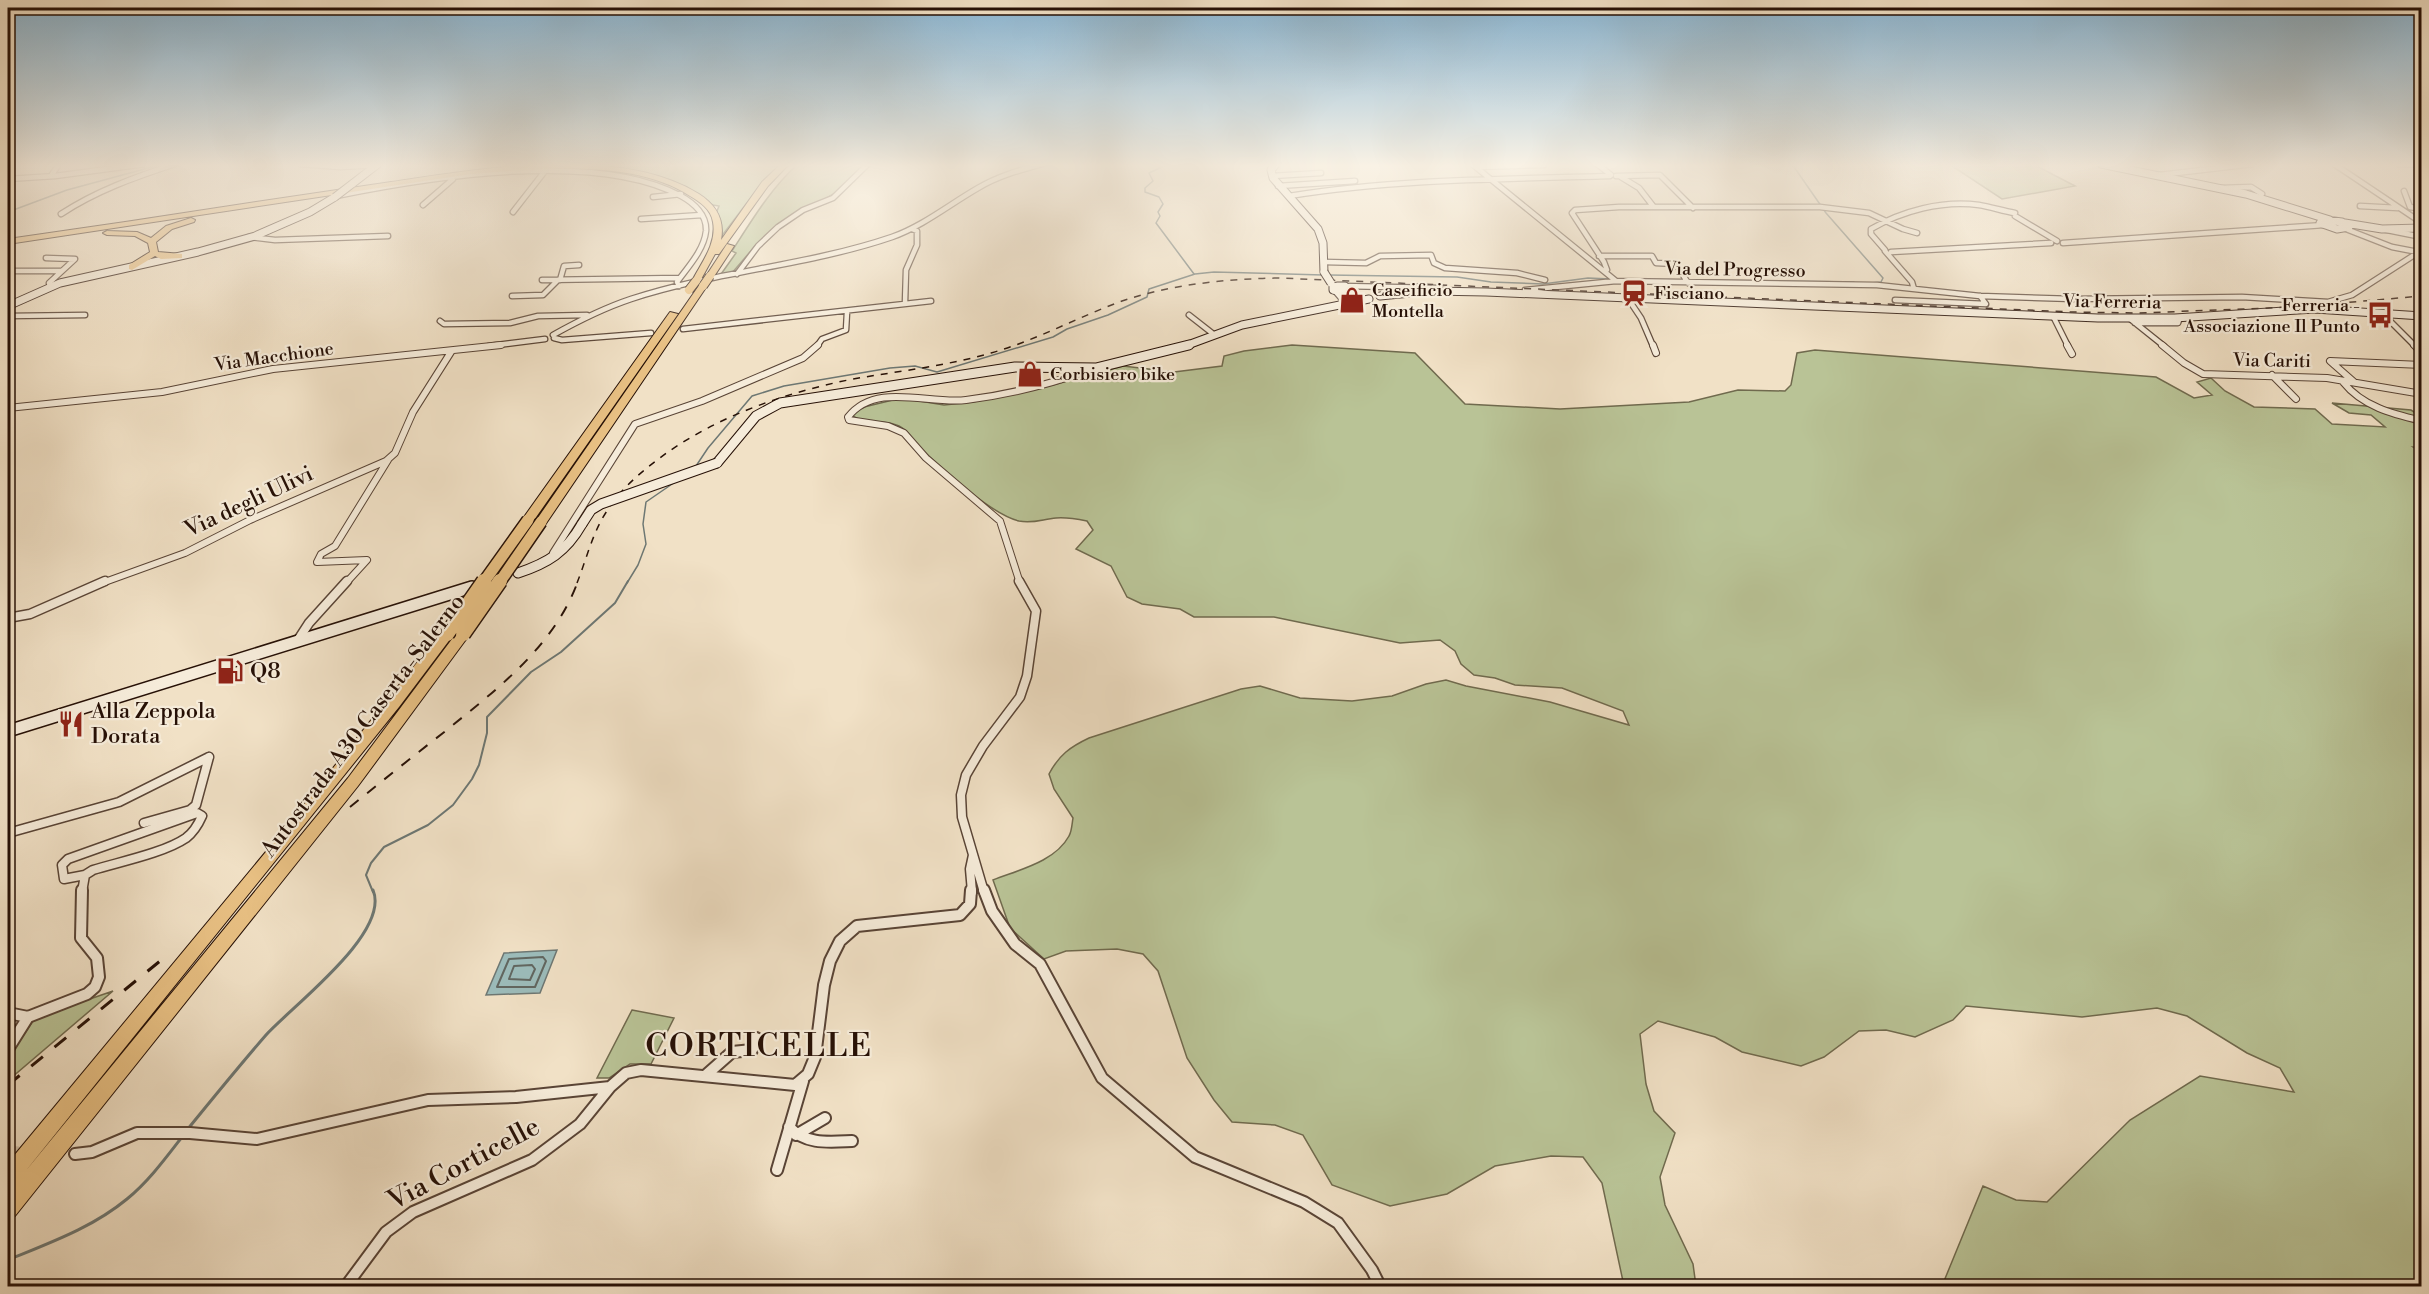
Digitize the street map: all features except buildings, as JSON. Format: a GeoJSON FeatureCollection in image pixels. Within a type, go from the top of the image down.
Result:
{"type":"FeatureCollection","features":[{"type":"Feature","properties":{"kind":"highway"},"geometry":{"type":"LineString","coordinates":[[8,241],[114,224]]}},
{"type":"Feature","properties":{"kind":"highway"},"geometry":{"type":"LineString","coordinates":[[8,241],[122,224]]}},
{"type":"Feature","properties":{"kind":"highway"},"geometry":{"type":"LineString","coordinates":[[152,242],[163,231],[177,224]]}},
{"type":"Feature","properties":{"kind":"highway"},"geometry":{"type":"LineString","coordinates":[[692,286],[717,238],[716,224]]}},
{"type":"Feature","properties":{"kind":"highway"},"geometry":{"type":"LineString","coordinates":[[692,286],[735,224]]}},
{"type":"Feature","properties":{"kind":"highway","name":"Autostrada A30 Caserta-Salerno"},"geometry":{"type":"LineString","coordinates":[[8,1209],[353,782],[535,521],[692,286],[710,276],[745,224]]}},
{"type":"Feature","properties":{"kind":"highway"},"geometry":{"type":"LineString","coordinates":[[54,235],[119,232],[137,234],[152,242],[156,257]]}},
{"type":"Feature","properties":{"kind":"highway"},"geometry":{"type":"LineString","coordinates":[[132,267],[156,257],[179,256]]}},
{"type":"Feature","properties":{"kind":"highway","name":"Autostrada A30 Caserta-Salerno"},"geometry":{"type":"LineString","coordinates":[[8,1178],[455,634]]}},
{"type":"Feature","properties":{"kind":"main road"},"geometry":{"type":"LineString","coordinates":[[179,256],[249,237],[283,224]]}},
{"type":"Feature","properties":{"kind":"main road"},"geometry":{"type":"LineString","coordinates":[[1313,224],[1322,238],[1324,272],[1356,293]]}},
{"type":"Feature","properties":{"kind":"main road"},"geometry":{"type":"LineString","coordinates":[[2337,224],[2382,229],[2419,229]]}},
{"type":"Feature","properties":{"kind":"main road"},"geometry":{"type":"LineString","coordinates":[[8,306],[50,287],[132,267]]}},
{"type":"Feature","properties":{"kind":"main road","name":"Via Ferreria"},"geometry":{"type":"LineString","coordinates":[[538,566],[559,556],[572,542],[591,510],[601,504],[717,463],[756,416],[780,404],[1015,367],[1096,368],[1186,346],[1242,325],[1349,304],[1356,293],[1409,294],[1457,291],[2132,320],[2343,310],[2421,316]]}},
{"type":"Feature","properties":{"kind":"main road"},"geometry":{"type":"LineString","coordinates":[[518,573],[538,566]]}},
{"type":"Feature","properties":{"kind":"main road"},"geometry":{"type":"LineString","coordinates":[[8,731],[472,586]]}},
{"type":"Feature","properties":{"kind":"street"},"geometry":{"type":"LineString","coordinates":[[692,286],[677,282],[701,246],[706,234],[706,224]]}},
{"type":"Feature","properties":{"kind":"street"},"geometry":{"type":"LineString","coordinates":[[737,274],[758,246],[782,224]]}},
{"type":"Feature","properties":{"kind":"street"},"geometry":{"type":"LineString","coordinates":[[440,321],[440,323],[450,325],[501,323],[538,316],[588,315],[737,274],[892,237],[920,224]]}},
{"type":"Feature","properties":{"kind":"street"},"geometry":{"type":"LineString","coordinates":[[1546,224],[1614,279]]}},
{"type":"Feature","properties":{"kind":"street"},"geometry":{"type":"LineString","coordinates":[[1579,224],[1607,270],[1605,272]]}},
{"type":"Feature","properties":{"kind":"street"},"geometry":{"type":"LineString","coordinates":[[1880,224],[1871,229],[1871,234],[1912,282],[1914,289]]}},
{"type":"Feature","properties":{"kind":"street"},"geometry":{"type":"LineString","coordinates":[[1895,224],[1917,233]]}},
{"type":"Feature","properties":{"kind":"street"},"geometry":{"type":"LineString","coordinates":[[2030,224],[2056,242]]}},
{"type":"Feature","properties":{"kind":"street"},"geometry":{"type":"LineString","coordinates":[[1888,252],[2293,224]]}},
{"type":"Feature","properties":{"kind":"street"},"geometry":{"type":"LineString","coordinates":[[2345,226],[2401,252],[2404,260]]}},
{"type":"Feature","properties":{"kind":"street"},"geometry":{"type":"LineString","coordinates":[[905,303],[906,270],[918,239],[917,231],[912,229]]}},
{"type":"Feature","properties":{"kind":"street"},"geometry":{"type":"LineString","coordinates":[[2382,229],[2421,237]]}},
{"type":"Feature","properties":{"kind":"street"},"geometry":{"type":"LineString","coordinates":[[249,237],[275,240],[388,236]]}},
{"type":"Feature","properties":{"kind":"street"},"geometry":{"type":"LineString","coordinates":[[2392,247],[2420,251]]}},
{"type":"Feature","properties":{"kind":"street"},"geometry":{"type":"LineString","coordinates":[[2328,302],[2352,295],[2420,251]]}},
{"type":"Feature","properties":{"kind":"street"},"geometry":{"type":"LineString","coordinates":[[1324,262],[1366,263],[1380,256],[1431,255],[1434,263],[1445,268],[1517,273],[1545,280]]}},
{"type":"Feature","properties":{"kind":"street"},"geometry":{"type":"LineString","coordinates":[[1599,256],[1652,256],[1656,263],[1676,264],[1687,281]]}},
{"type":"Feature","properties":{"kind":"street"},"geometry":{"type":"LineString","coordinates":[[46,258],[75,259],[53,278],[49,283],[50,287]]}},
{"type":"Feature","properties":{"kind":"street"},"geometry":{"type":"LineString","coordinates":[[512,296],[543,295],[559,280],[564,266],[579,265]]}},
{"type":"Feature","properties":{"kind":"street"},"geometry":{"type":"LineString","coordinates":[[8,271],[61,271]]}},
{"type":"Feature","properties":{"kind":"street"},"geometry":{"type":"LineString","coordinates":[[542,280],[680,278]]}},
{"type":"Feature","properties":{"kind":"street","name":"Via del Progresso"},"geometry":{"type":"LineString","coordinates":[[1356,293],[1365,285],[1533,291],[1614,279],[1877,285],[1980,296],[2032,298],[2242,297],[2328,302]]}},
{"type":"Feature","properties":{"kind":"street"},"geometry":{"type":"LineString","coordinates":[[1930,291],[1939,302]]}},
{"type":"Feature","properties":{"kind":"street"},"geometry":{"type":"LineString","coordinates":[[1349,304],[1356,293]]}},
{"type":"Feature","properties":{"kind":"street"},"geometry":{"type":"LineString","coordinates":[[1895,300],[1986,304],[1980,296]]}},
{"type":"Feature","properties":{"kind":"street"},"geometry":{"type":"LineString","coordinates":[[1627,297],[1641,318],[1656,353]]}},
{"type":"Feature","properties":{"kind":"street"},"geometry":{"type":"LineString","coordinates":[[683,329],[931,301]]}},
{"type":"Feature","properties":{"kind":"street"},"geometry":{"type":"LineString","coordinates":[[2328,302],[2343,310]]}},
{"type":"Feature","properties":{"kind":"street"},"geometry":{"type":"LineString","coordinates":[[538,566],[551,556],[562,542],[584,502],[635,424],[702,401],[803,358],[815,349],[822,339],[846,330],[847,312]]}},
{"type":"Feature","properties":{"kind":"street"},"geometry":{"type":"LineString","coordinates":[[1171,349],[1243,322],[1304,313]]}},
{"type":"Feature","properties":{"kind":"street"},"geometry":{"type":"LineString","coordinates":[[2382,313],[2421,353]]}},
{"type":"Feature","properties":{"kind":"street"},"geometry":{"type":"LineString","coordinates":[[8,316],[85,315]]}},
{"type":"Feature","properties":{"kind":"street"},"geometry":{"type":"LineString","coordinates":[[553,337],[588,315]]}},
{"type":"Feature","properties":{"kind":"street"},"geometry":{"type":"LineString","coordinates":[[1189,315],[1212,333]]}},
{"type":"Feature","properties":{"kind":"street"},"geometry":{"type":"LineString","coordinates":[[2053,316],[2072,354]]}},
{"type":"Feature","properties":{"kind":"street","name":"Via Cariti"},"geometry":{"type":"LineString","coordinates":[[2132,320],[2158,344],[2195,371],[2212,375],[2327,378],[2343,382],[2351,392],[2372,404],[2394,414],[2421,421]]}},
{"type":"Feature","properties":{"kind":"street"},"geometry":{"type":"LineString","coordinates":[[553,337],[562,340],[651,333]]}},
{"type":"Feature","properties":{"kind":"street","name":"Via Macchione"},"geometry":{"type":"LineString","coordinates":[[8,408],[152,394],[273,369],[451,352],[553,337]]}},
{"type":"Feature","properties":{"kind":"street"},"geometry":{"type":"LineString","coordinates":[[298,640],[309,623],[367,560],[317,562],[321,554],[335,546],[395,453],[413,412],[451,352]]}},
{"type":"Feature","properties":{"kind":"street"},"geometry":{"type":"LineString","coordinates":[[2356,384],[2330,361],[2421,365]]}},
{"type":"Feature","properties":{"kind":"street"},"geometry":{"type":"LineString","coordinates":[[1096,368],[1068,378],[969,400],[950,402],[903,396],[876,400],[855,408],[848,417],[849,420],[888,426],[904,433],[926,458],[1000,521],[1020,583],[1036,611],[1027,676],[1020,698],[983,746],[966,775],[963,785],[962,817],[981,884],[992,911],[1015,944],[1040,964],[1102,1078],[1195,1157],[1305,1202],[1338,1223],[1371,1270],[1380,1287]]}},
{"type":"Feature","properties":{"kind":"street"},"geometry":{"type":"LineString","coordinates":[[2272,375],[2296,399]]}},
{"type":"Feature","properties":{"kind":"street"},"geometry":{"type":"LineString","coordinates":[[2343,382],[2421,394]]}},
{"type":"Feature","properties":{"kind":"street","name":"Via degli Ulivi"},"geometry":{"type":"LineString","coordinates":[[8,618],[30,614],[111,579],[185,553],[250,520],[296,502],[340,479],[389,459]]}},
{"type":"Feature","properties":{"kind":"street"},"geometry":{"type":"LineString","coordinates":[[8,833],[119,802],[209,757],[196,805],[190,810],[144,823]]}},
{"type":"Feature","properties":{"kind":"street"},"geometry":{"type":"LineString","coordinates":[[8,1013],[28,1017],[87,994],[95,987],[99,977],[97,958],[81,938],[82,885],[85,875],[93,870],[169,846],[186,838],[196,828],[202,816],[197,813],[141,832],[68,859],[62,865],[64,879],[85,875]]}},
{"type":"Feature","properties":{"kind":"street"},"geometry":{"type":"LineString","coordinates":[[777,1170],[793,1131],[803,1082],[817,1056],[822,995],[829,963],[848,931],[857,926],[960,915],[970,904],[972,897],[969,864],[973,855]]}},
{"type":"Feature","properties":{"kind":"street"},"geometry":{"type":"LineString","coordinates":[[8,1049],[28,1017]]}},
{"type":"Feature","properties":{"kind":"street"},"geometry":{"type":"LineString","coordinates":[[706,1076],[732,1052],[752,1050],[756,1038]]}},
{"type":"Feature","properties":{"kind":"street","name":"Via Corticelle"},"geometry":{"type":"LineString","coordinates":[[346,1287],[386,1232],[413,1212],[532,1160],[580,1124],[610,1088],[626,1073],[640,1070],[795,1085],[803,1082]]}},
{"type":"Feature","properties":{"kind":"street"},"geometry":{"type":"LineString","coordinates":[[75,1154],[92,1152],[137,1133],[190,1133],[257,1139],[428,1100],[516,1097],[610,1088]]}},
{"type":"Feature","properties":{"kind":"street"},"geometry":{"type":"LineString","coordinates":[[793,1131],[825,1118]]}},
{"type":"Feature","properties":{"kind":"street"},"geometry":{"type":"LineString","coordinates":[[793,1131],[812,1141],[852,1141]]}},
{"type":"Feature","properties":{"kind":"green space"},"geometry":{"type":"Polygon","coordinates":[[[719,224],[731,224],[721,237],[719,224]]]}},
{"type":"Feature","properties":{"kind":"green space"},"geometry":{"type":"Polygon","coordinates":[[[749,224],[779,224],[755,246],[732,273],[719,277],[736,253],[732,251],[749,224]]]}},
{"type":"Feature","properties":{"kind":"green space"},"geometry":{"type":"Polygon","coordinates":[[[1292,345],[1415,353],[1465,404],[1560,409],[1689,402],[1738,390],[1785,391],[1791,385],[1797,353],[1815,350],[2156,377],[2194,398],[2212,395],[2197,382],[2211,378],[2225,391],[2254,407],[2315,409],[2332,424],[2385,427],[2371,415],[2349,413],[2332,403],[2411,410],[2422,417],[2421,447],[2413,447],[2422,453],[2421,1286],[1942,1286],[1983,1186],[2016,1200],[2047,1202],[2130,1120],[2200,1076],[2294,1092],[2280,1068],[2247,1053],[2187,1016],[2157,1008],[2082,1017],[1966,1006],[1953,1020],[1915,1037],[1886,1030],[1859,1031],[1824,1057],[1801,1066],[1742,1052],[1715,1037],[1658,1021],[1640,1034],[1646,1084],[1654,1111],[1675,1133],[1660,1177],[1665,1205],[1693,1264],[1696,1286],[1624,1286],[1602,1183],[1583,1157],[1551,1156],[1495,1166],[1447,1194],[1390,1206],[1332,1185],[1303,1135],[1275,1125],[1232,1122],[1214,1100],[1187,1058],[1158,971],[1143,954],[1117,949],[1066,951],[1044,959],[1010,928],[993,880],[1045,859],[1063,845],[1071,832],[1073,818],[1054,789],[1049,774],[1061,757],[1071,748],[1089,738],[1241,689],[1260,686],[1300,698],[1352,701],[1392,696],[1426,684],[1446,680],[1550,702],[1629,725],[1623,711],[1562,688],[1515,685],[1495,678],[1474,675],[1461,664],[1455,651],[1440,640],[1400,643],[1274,617],[1194,617],[1180,609],[1142,604],[1127,597],[1111,566],[1076,549],[1093,530],[1087,521],[1060,518],[1024,522],[1007,517],[967,490],[899,426],[886,422],[865,421],[853,416],[855,411],[864,407],[901,398],[944,405],[973,402],[1045,387],[1123,366],[1174,372],[1222,366],[1224,356],[1244,351],[1292,345]]]}},
{"type":"Feature","properties":{"kind":"green space"},"geometry":{"type":"Polygon","coordinates":[[[113,991],[11,1078],[8,1078],[8,1058],[35,1018],[113,991]]]}},
{"type":"Feature","properties":{"kind":"green space"},"geometry":{"type":"Polygon","coordinates":[[[632,1010],[674,1018],[651,1064],[630,1064],[609,1078],[597,1078],[632,1010]]]}},
{"type":"Feature","properties":{"kind":"water"},"geometry":{"type":"Polygon","coordinates":[[[557,950],[540,993],[486,995],[504,953],[557,950]]]}},
{"type":"Feature","properties":{"kind":"waterway"},"geometry":{"type":"LineString","coordinates":[[1157,224],[1194,274]]}},
{"type":"Feature","properties":{"kind":"waterway"},"geometry":{"type":"LineString","coordinates":[[1836,224],[1883,278],[1881,282],[1871,283]]}},
{"type":"Feature","properties":{"kind":"waterway"},"geometry":{"type":"LineString","coordinates":[[696,466],[708,448],[752,396],[784,386],[890,368],[915,366],[937,372],[1053,337],[1067,329],[1108,315],[1147,297],[1149,289],[1195,274],[1214,272],[1323,275]]}},
{"type":"Feature","properties":{"kind":"waterway"},"geometry":{"type":"LineString","coordinates":[[1329,275],[1457,277],[1491,282],[1543,284],[1588,278],[1611,279]]}},
{"type":"Feature","properties":{"kind":"waterway"},"geometry":{"type":"LineString","coordinates":[[1616,279],[1854,282]]}},
{"type":"Feature","properties":{"kind":"waterway"},"geometry":{"type":"LineString","coordinates":[[627,583],[638,565],[646,544],[643,524],[646,502],[675,482]]}},
{"type":"Feature","properties":{"kind":"waterway"},"geometry":{"type":"LineString","coordinates":[[373,892],[366,875],[371,863],[384,847],[428,825],[453,805],[472,779],[479,765],[487,733],[487,717],[531,672],[561,652],[615,603],[628,581]]}},
{"type":"Feature","properties":{"kind":"waterway"},"geometry":{"type":"LineString","coordinates":[[187,1130],[266,1035],[316,988],[354,947],[367,927],[375,907],[373,890]]}},
{"type":"Feature","properties":{"kind":"waterway"},"geometry":{"type":"LineString","coordinates":[[8,1260],[70,1234],[114,1209],[142,1185],[182,1137]]}},
{"type":"Feature","properties":{"kind":"tunnel"},"geometry":{"type":"LineString","coordinates":[[9,1151],[26,1152]]}},
{"type":"Feature","properties":{"kind":"railway"},"geometry":{"type":"LineString","coordinates":[[577,583],[599,525],[621,492],[660,458],[711,426],[757,406],[829,384],[940,365],[991,353],[1025,342],[1122,301],[1180,287],[1219,281],[1279,278],[2139,313],[2295,307],[2422,296]]}},
{"type":"Feature","properties":{"kind":"railway"},"geometry":{"type":"LineString","coordinates":[[350,807],[483,700],[521,666],[554,627],[578,581]]}},
{"type":"Feature","properties":{"kind":"railway"},"geometry":{"type":"LineString","coordinates":[[8,1085],[165,957]]}},
{"type":"Feature","properties":{"kind":"place","name":"Fisciano"},"geometry":{"type":"Point","coordinates":[1634,293]}},
{"type":"Feature","properties":{"kind":"place","name":"Caseificio Montella"},"geometry":{"type":"Point","coordinates":[1352,300]}},
{"type":"Feature","properties":{"kind":"place","name":"Ferreria - Associazione Il Punto"},"geometry":{"type":"Point","coordinates":[2380,315]}},
{"type":"Feature","properties":{"kind":"place","name":"Corbisiero bike"},"geometry":{"type":"Point","coordinates":[1030,374]}},
{"type":"Feature","properties":{"kind":"place","name":"Q8"},"geometry":{"type":"Point","coordinates":[230,671]}},
{"type":"Feature","properties":{"kind":"place","name":"Alla Zeppola Dorata"},"geometry":{"type":"Point","coordinates":[71,724]}},
{"type":"Feature","properties":{"kind":"district","name":"CORTICELLE"},"geometry":{"type":"Point","coordinates":[759,1046]}}]}
